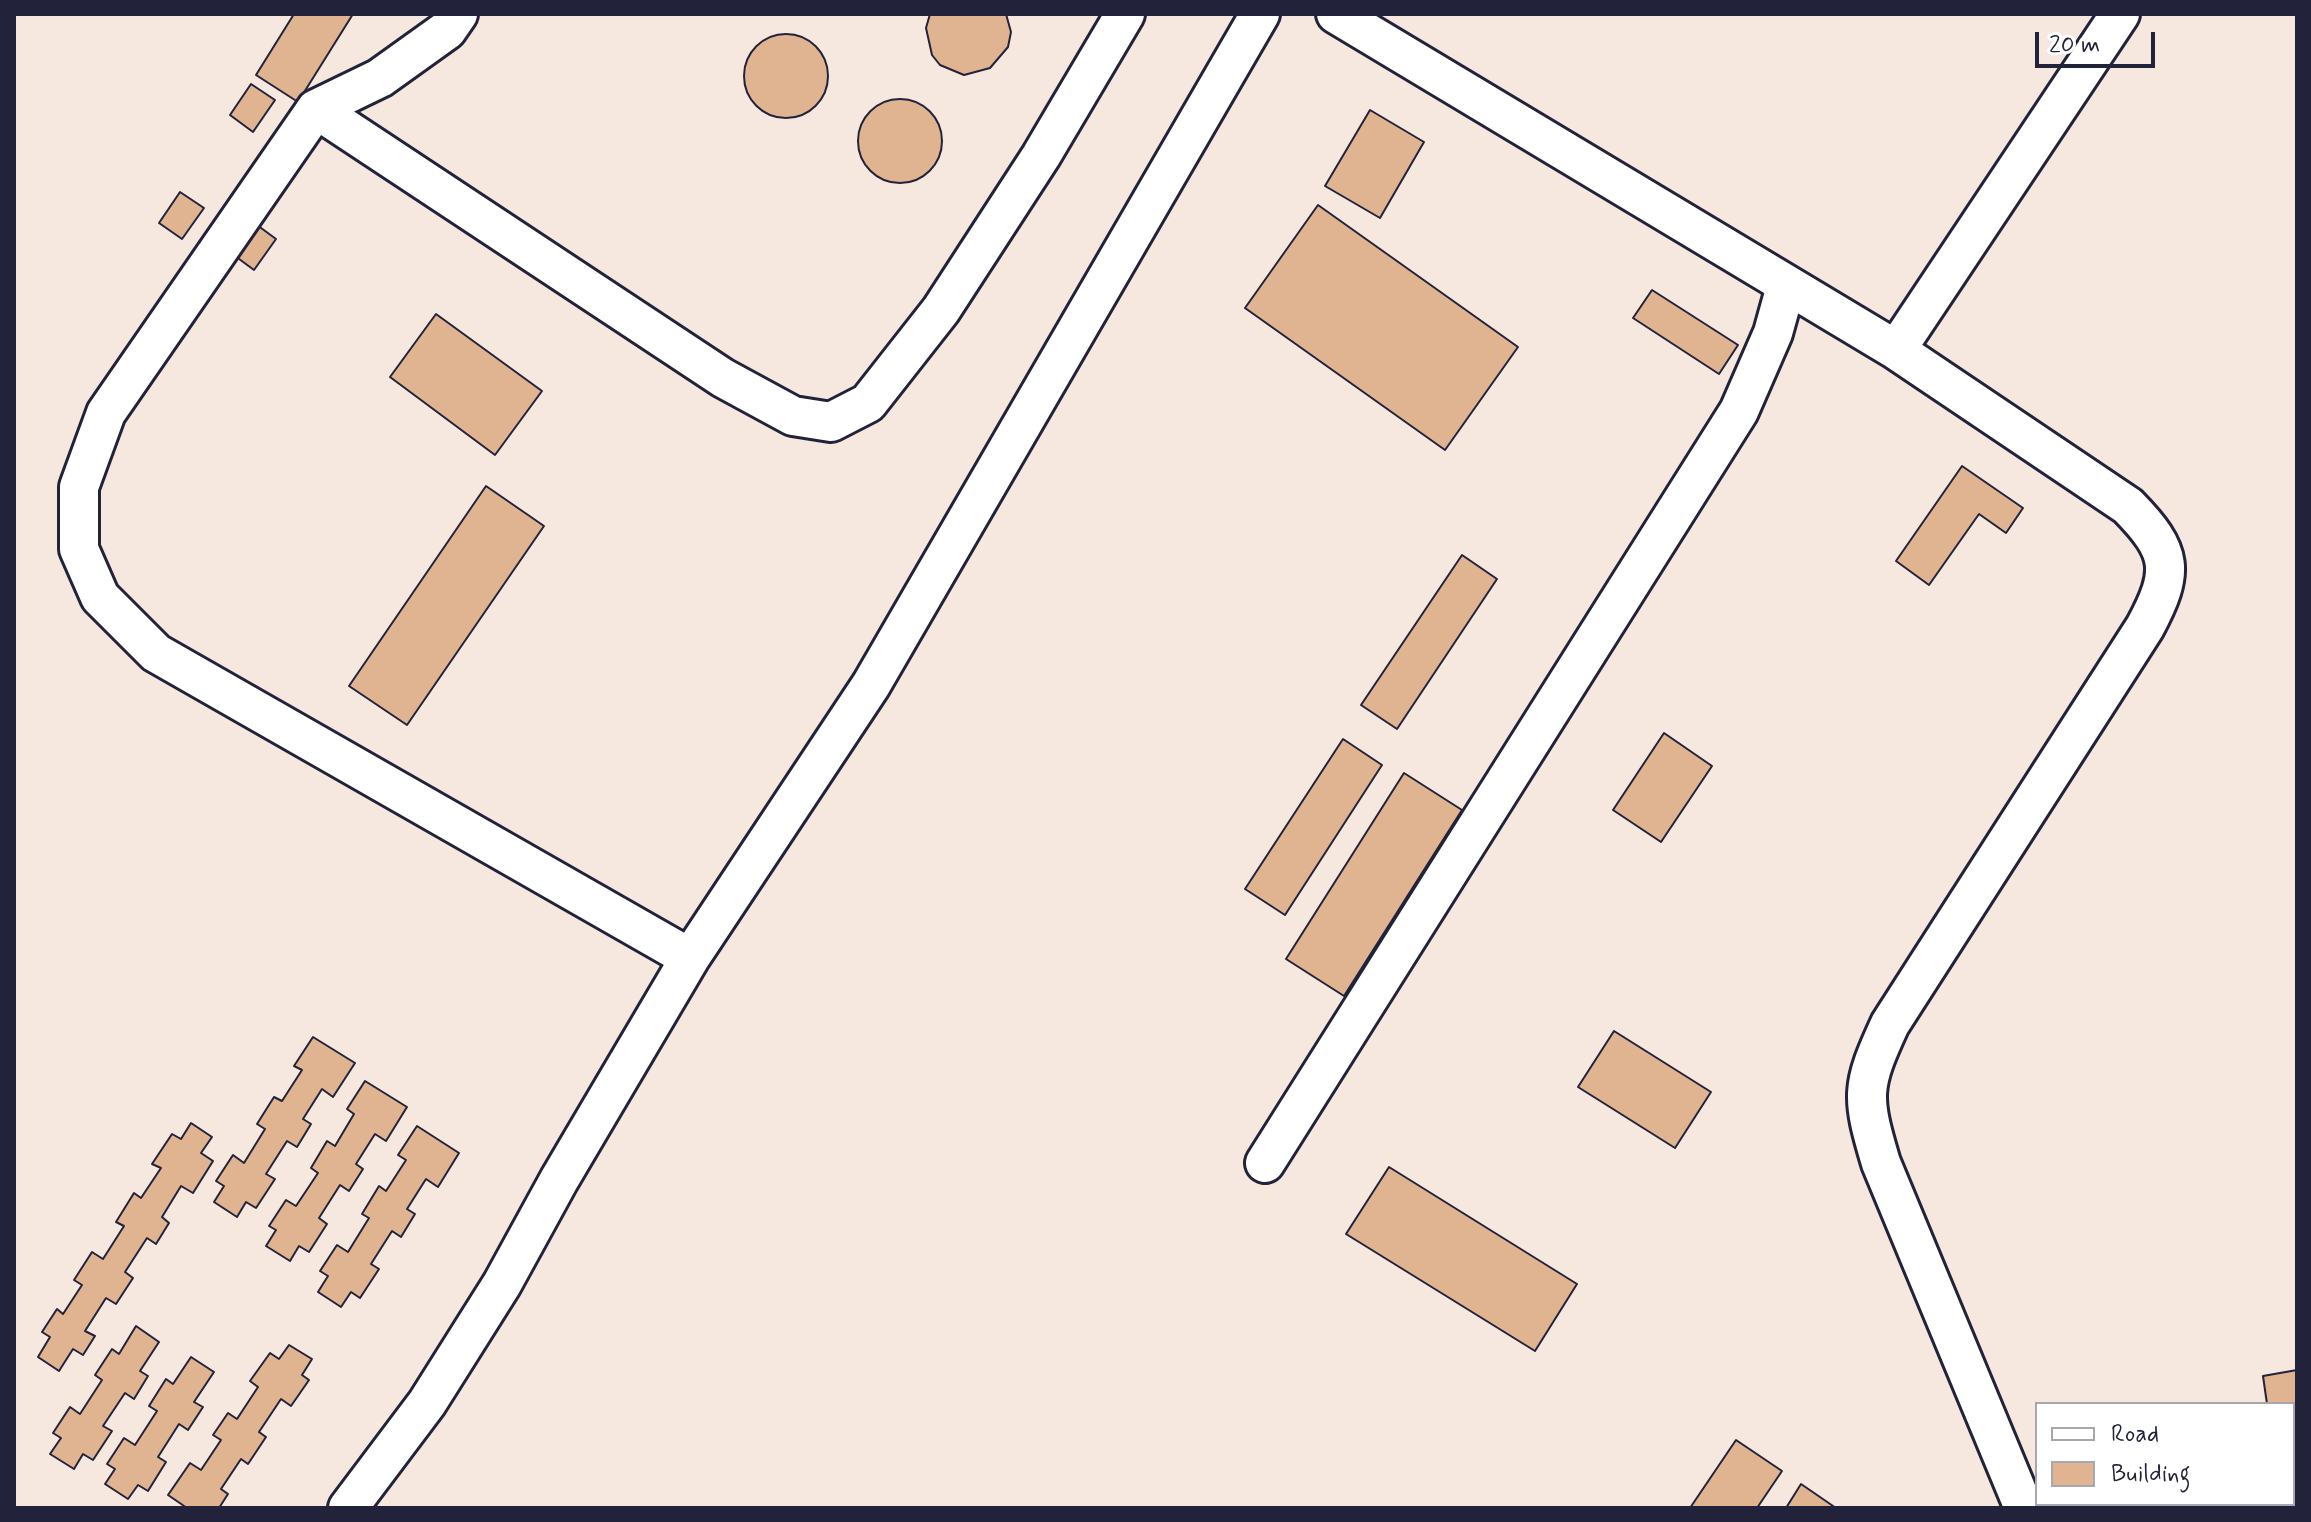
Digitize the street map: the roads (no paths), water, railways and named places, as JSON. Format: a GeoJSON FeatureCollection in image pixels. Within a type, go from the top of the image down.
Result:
{"type":"FeatureCollection","features":[{"type":"Feature","properties":{"kind":"lane"},"geometry":{"type":"LineString","coordinates":[[458,14],[447,30],[380,78],[316,109],[106,413],[79,487],[79,549],[100,597],[156,653],[690,958]]}},
{"type":"Feature","properties":{"kind":"lane"},"geometry":{"type":"LineString","coordinates":[[316,109],[723,378],[793,416],[831,422],[868,403],[941,310],[1041,156],[1125,14]]}},
{"type":"Feature","properties":{"kind":"lane"},"geometry":{"type":"LineString","coordinates":[[348,1508],[427,1403],[502,1284],[690,958],[871,685],[1260,14]]}},
{"type":"Feature","properties":{"kind":"lane"},"geometry":{"type":"LineString","coordinates":[[1336,14],[1896,350],[2128,506],[2151,531],[2165,559],[2165,590],[2145,627],[1890,1024],[1867,1074],[1867,1116],[1881,1163],[2024,1508]]}},
{"type":"Feature","properties":{"kind":"lane"},"geometry":{"type":"LineString","coordinates":[[1896,350],[2120,14]]}},
{"type":"Feature","properties":{"kind":"lane"},"geometry":{"type":"LineString","coordinates":[[1265,1163],[1739,411],[1773,333],[1786,286]]}}]}
